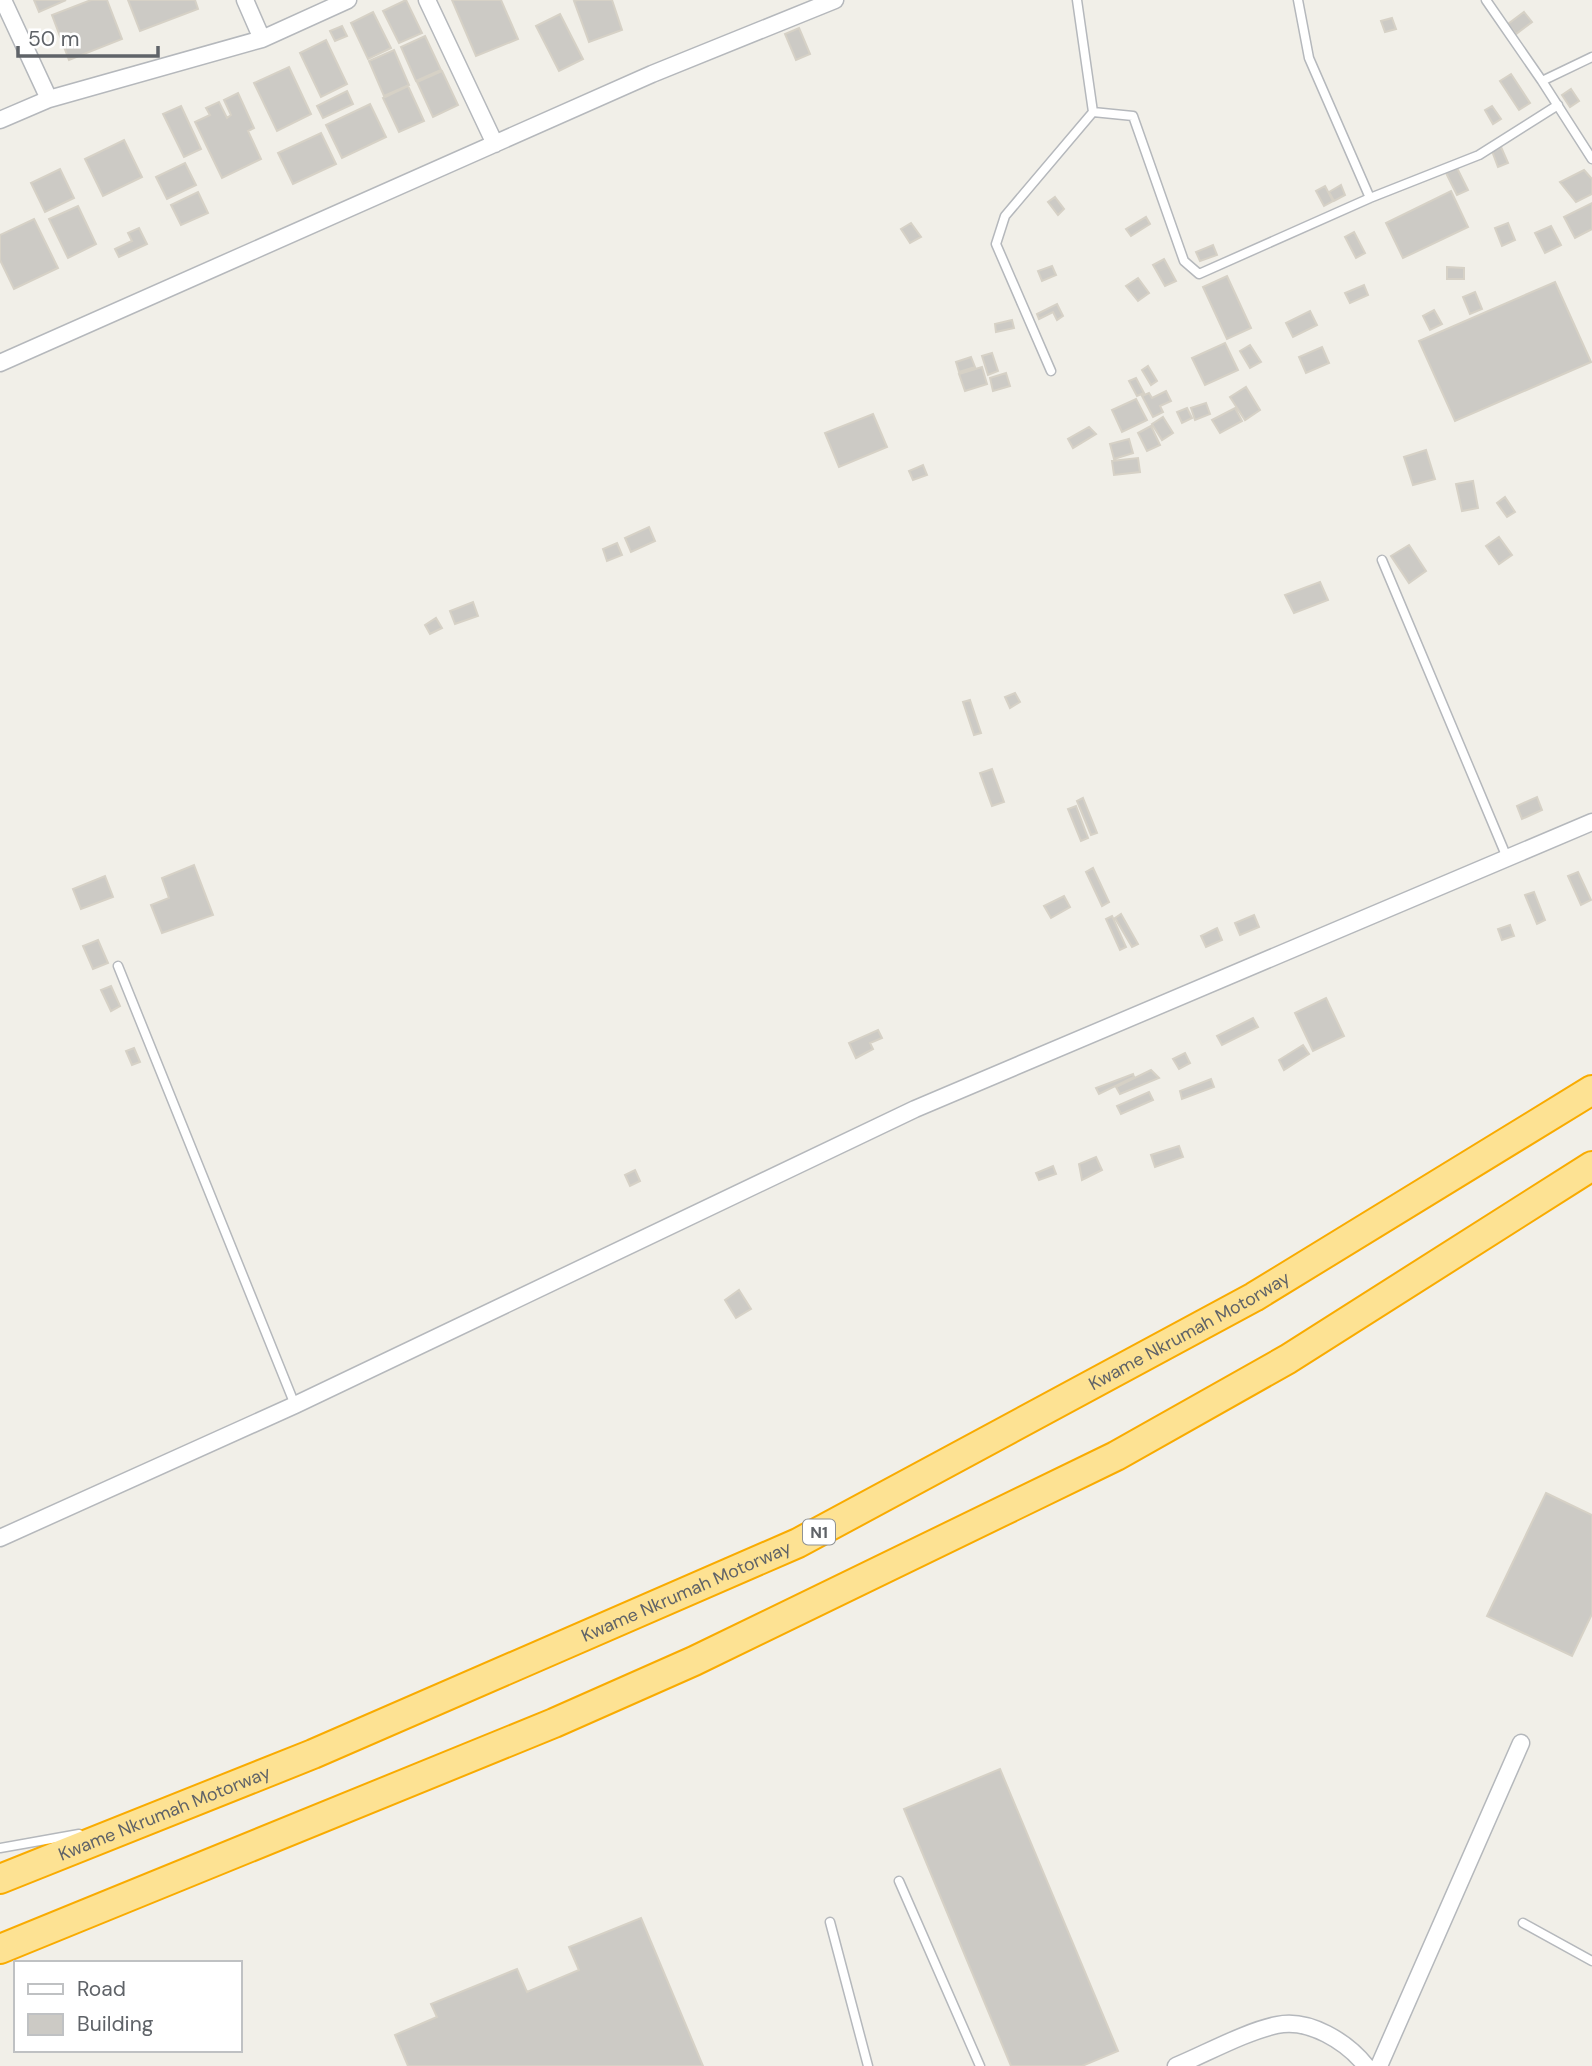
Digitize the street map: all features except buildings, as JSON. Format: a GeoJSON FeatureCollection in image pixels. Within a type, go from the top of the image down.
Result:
{"type":"FeatureCollection","features":[{"type":"Feature","properties":{"kind":"highway","name":"Kwame Nkrumah Motorway"},"geometry":{"type":"LineString","coordinates":[[0,1879],[326,1748],[798,1543],[1254,1297],[1592,1090]]}},
{"type":"Feature","properties":{"kind":"highway"},"geometry":{"type":"LineString","coordinates":[[0,1949],[567,1717],[694,1661],[1079,1474],[1288,1359],[1592,1166]]}},
{"type":"Feature","properties":{"kind":"street"},"geometry":{"type":"LineString","coordinates":[[3,0],[49,99]]}},
{"type":"Feature","properties":{"kind":"street"},"geometry":{"type":"LineString","coordinates":[[245,0],[262,39]]}},
{"type":"Feature","properties":{"kind":"street"},"geometry":{"type":"LineString","coordinates":[[0,121],[49,99],[262,39],[348,0]]}},
{"type":"Feature","properties":{"kind":"street"},"geometry":{"type":"LineString","coordinates":[[426,0],[495,144]]}},
{"type":"Feature","properties":{"kind":"street"},"geometry":{"type":"LineString","coordinates":[[0,363],[652,74],[835,0]]}},
{"type":"Feature","properties":{"kind":"street"},"geometry":{"type":"LineString","coordinates":[[0,1538],[295,1405],[915,1109],[1508,860],[1592,822]]}},
{"type":"Feature","properties":{"kind":"street"},"geometry":{"type":"LineString","coordinates":[[1379,2066],[1521,1743]]}},
{"type":"Feature","properties":{"kind":"street"},"geometry":{"type":"LineString","coordinates":[[1176,2066],[1277,2024],[1301,2024],[1327,2035],[1354,2051],[1366,2066]]}},
{"type":"Feature","properties":{"kind":"lane"},"geometry":{"type":"LineString","coordinates":[[1051,371],[996,244],[1005,216],[1093,112],[1077,0]]}},
{"type":"Feature","properties":{"kind":"lane"},"geometry":{"type":"LineString","coordinates":[[1298,0],[1309,58],[1370,198]]}},
{"type":"Feature","properties":{"kind":"lane"},"geometry":{"type":"LineString","coordinates":[[1486,0],[1542,80],[1592,159]]}},
{"type":"Feature","properties":{"kind":"lane"},"geometry":{"type":"LineString","coordinates":[[1542,80],[1592,57]]}},
{"type":"Feature","properties":{"kind":"lane"},"geometry":{"type":"LineString","coordinates":[[1093,112],[1133,116],[1184,261],[1199,274],[1370,198],[1479,155],[1558,105]]}},
{"type":"Feature","properties":{"kind":"lane"},"geometry":{"type":"LineString","coordinates":[[1382,560],[1508,860]]}},
{"type":"Feature","properties":{"kind":"lane"},"geometry":{"type":"LineString","coordinates":[[118,965],[295,1405]]}},
{"type":"Feature","properties":{"kind":"lane"},"geometry":{"type":"LineString","coordinates":[[0,1849],[137,1824]]}},
{"type":"Feature","properties":{"kind":"lane"},"geometry":{"type":"LineString","coordinates":[[899,1881],[980,2066]]}},
{"type":"Feature","properties":{"kind":"lane"},"geometry":{"type":"LineString","coordinates":[[830,1922],[868,2066]]}},
{"type":"Feature","properties":{"kind":"lane"},"geometry":{"type":"LineString","coordinates":[[1523,1923],[1592,1961]]}}]}
